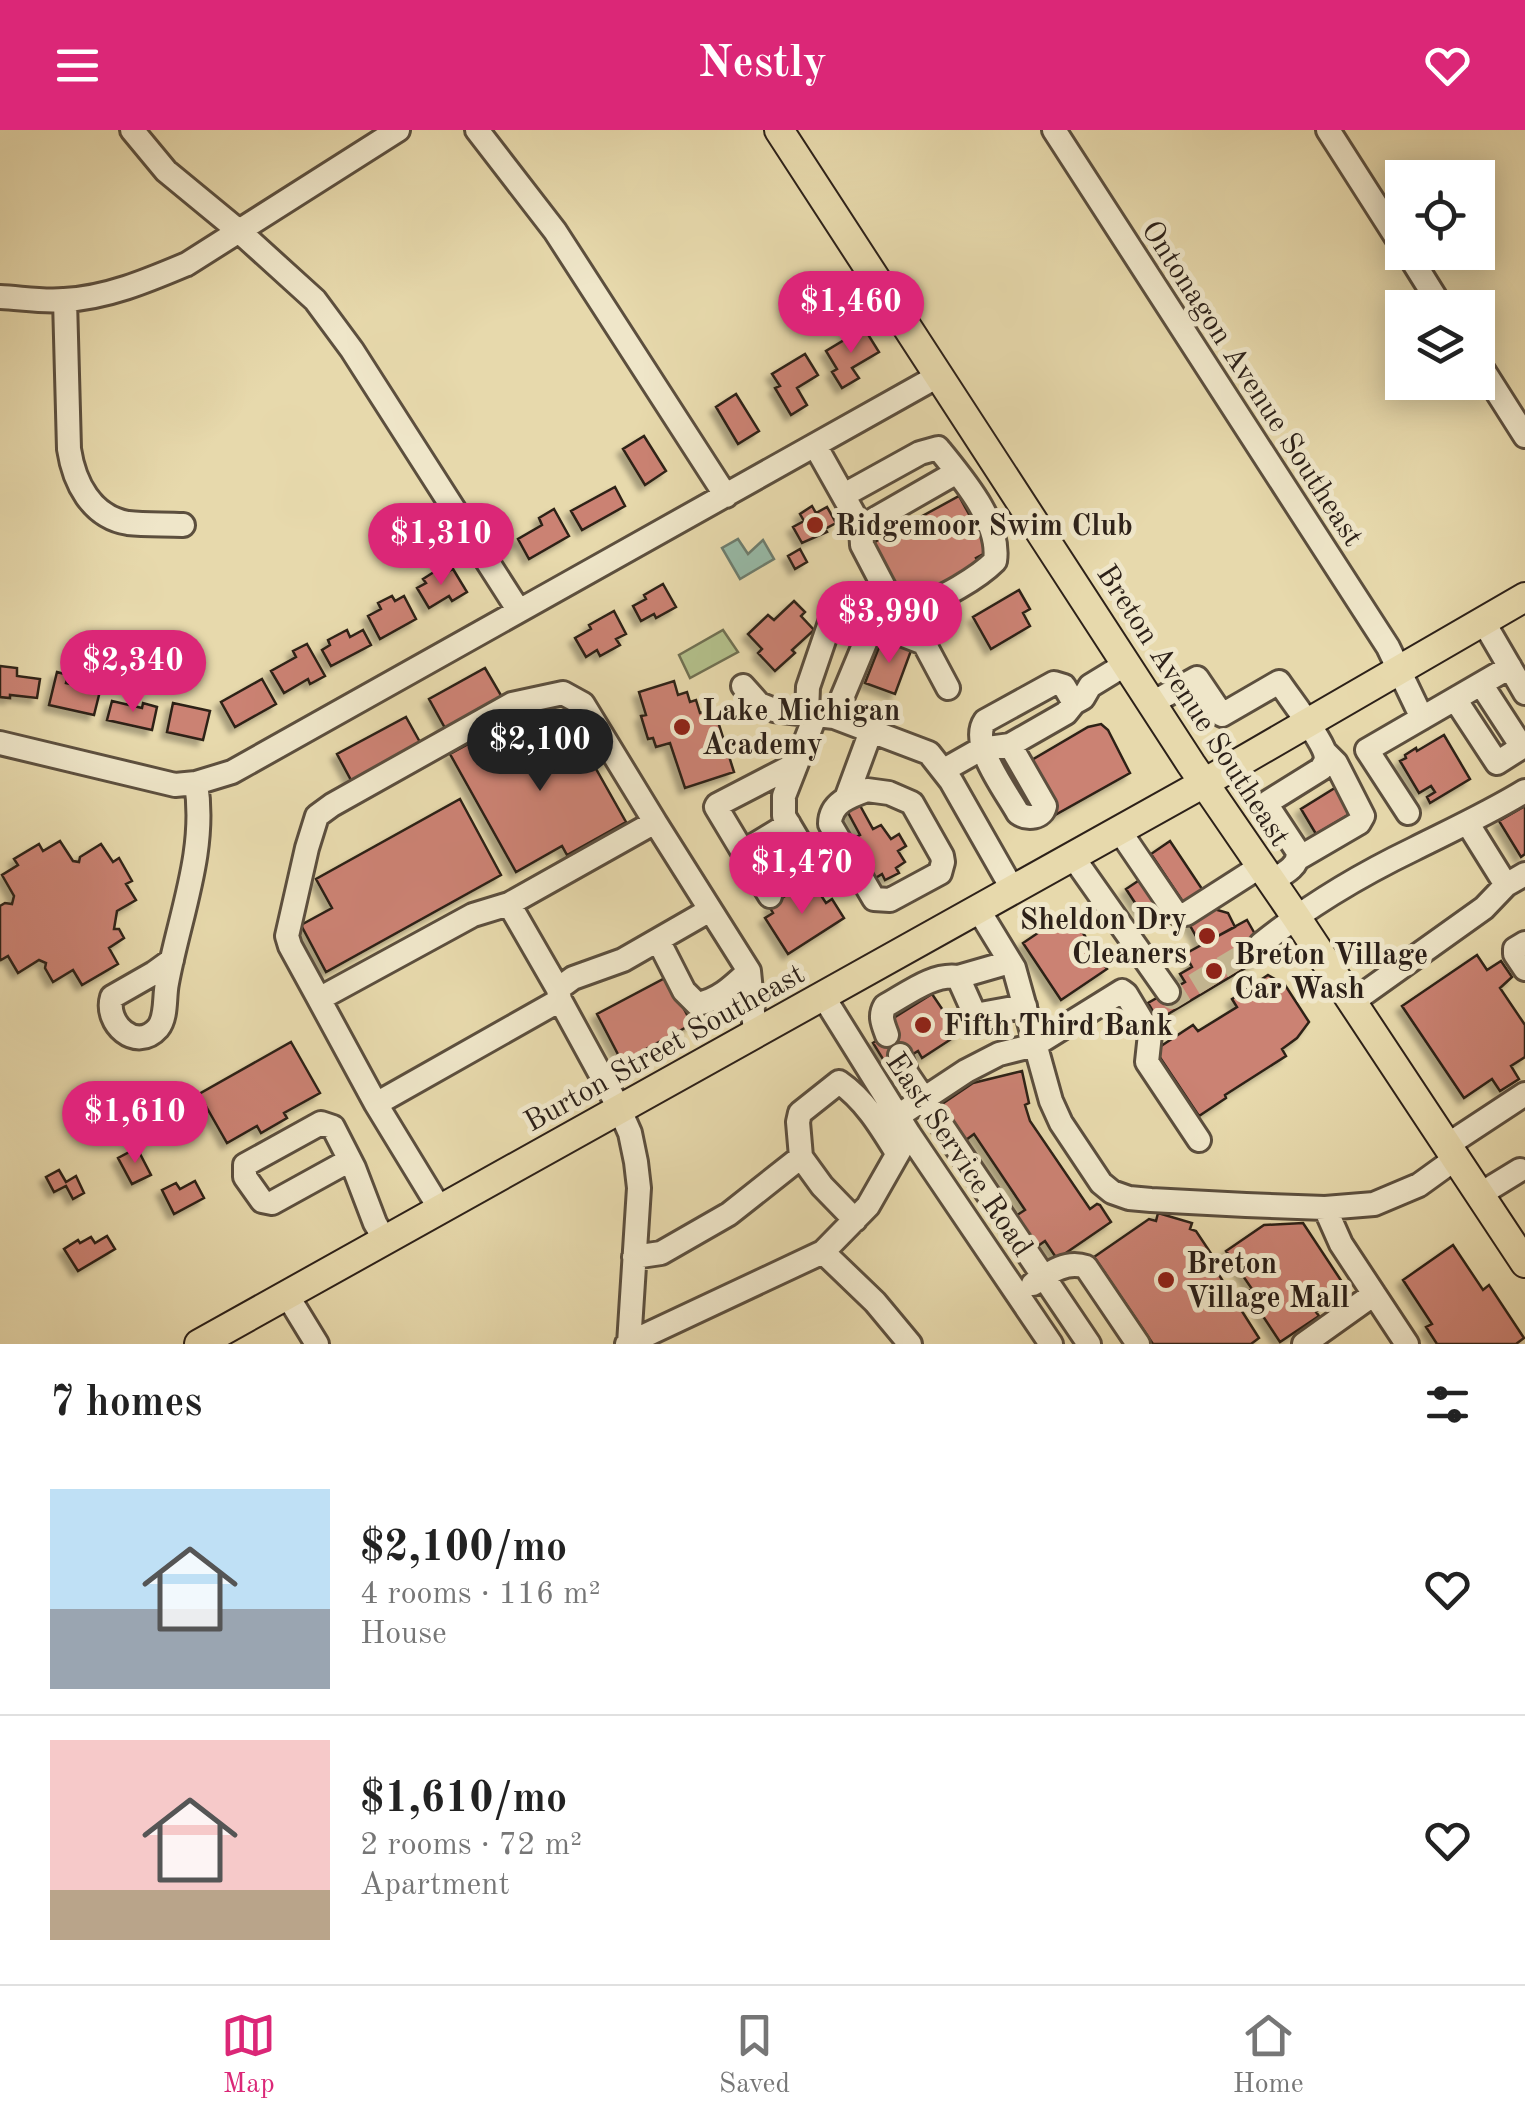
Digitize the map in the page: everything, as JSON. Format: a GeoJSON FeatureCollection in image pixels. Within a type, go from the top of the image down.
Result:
{"type":"FeatureCollection","features":[{"type":"Feature","properties":{"kind":"main road","name":"Breton Avenue Southeast"},"geometry":{"type":"LineString","coordinates":[[779,130],[1204,784],[1525,1263]]}},
{"type":"Feature","properties":{"kind":"main road","name":"Burton Street Southeast"},"geometry":{"type":"LineString","coordinates":[[199,1344],[1204,784],[1525,597]]}},
{"type":"Feature","properties":{"kind":"street"},"geometry":{"type":"LineString","coordinates":[[132,130],[166,172],[315,300],[352,350],[519,611]]}},
{"type":"Feature","properties":{"kind":"street"},"geometry":{"type":"LineString","coordinates":[[0,297],[64,300],[112,292],[188,264],[398,130]]}},
{"type":"Feature","properties":{"kind":"street"},"geometry":{"type":"LineString","coordinates":[[477,130],[555,231],[726,496]]}},
{"type":"Feature","properties":{"kind":"street","name":"Ontonagon Avenue Southeast"},"geometry":{"type":"LineString","coordinates":[[1054,130],[1388,648],[1422,718]]}},
{"type":"Feature","properties":{"kind":"street"},"geometry":{"type":"LineString","coordinates":[[1328,130],[1385,219]]}},
{"type":"Feature","properties":{"kind":"street"},"geometry":{"type":"LineString","coordinates":[[64,300],[72,471],[92,506],[124,522],[183,524]]}},
{"type":"Feature","properties":{"kind":"street"},"geometry":{"type":"LineString","coordinates":[[0,743],[175,785],[232,772],[938,376]]}},
{"type":"Feature","properties":{"kind":"street"},"geometry":{"type":"LineString","coordinates":[[1495,389],[1525,436]]}},
{"type":"Feature","properties":{"kind":"street"},"geometry":{"type":"LineString","coordinates":[[816,447],[861,528],[862,545],[894,601],[918,604],[953,588],[995,561],[995,537],[982,510],[938,448],[844,496]]}},
{"type":"Feature","properties":{"kind":"street"},"geometry":{"type":"LineString","coordinates":[[861,528],[957,472]]}},
{"type":"Feature","properties":{"kind":"street"},"geometry":{"type":"LineString","coordinates":[[982,510],[1015,492]]}},
{"type":"Feature","properties":{"kind":"street"},"geometry":{"type":"LineString","coordinates":[[819,715],[808,687],[837,602]]}},
{"type":"Feature","properties":{"kind":"street"},"geometry":{"type":"LineString","coordinates":[[1483,621],[1525,693]]}},
{"type":"Feature","properties":{"kind":"street"},"geometry":{"type":"LineString","coordinates":[[818,875],[784,816],[784,796],[819,715],[875,624],[924,643],[948,688]]}},
{"type":"Feature","properties":{"kind":"street"},"geometry":{"type":"LineString","coordinates":[[1408,813],[1367,750],[1510,667]]}},
{"type":"Feature","properties":{"kind":"street"},"geometry":{"type":"LineString","coordinates":[[912,803],[982,749],[1010,744],[1078,701],[1097,697],[1130,669]]}},
{"type":"Feature","properties":{"kind":"street"},"geometry":{"type":"LineString","coordinates":[[1119,830],[1174,911],[1186,914],[1266,874],[1291,868],[1299,858],[1359,823],[1363,816],[1336,763],[1279,682],[1222,715],[1197,678],[1152,703]]}},
{"type":"Feature","properties":{"kind":"street"},"geometry":{"type":"LineString","coordinates":[[1010,744],[1045,806],[1036,816],[1018,813],[982,749],[980,732],[984,721],[1054,683],[1064,686],[1078,701]]}},
{"type":"Feature","properties":{"kind":"street"},"geometry":{"type":"LineString","coordinates":[[1454,699],[1497,762],[1522,747],[1481,684]]}},
{"type":"Feature","properties":{"kind":"street"},"geometry":{"type":"LineString","coordinates":[[743,686],[759,704],[774,710],[819,715],[930,753],[1012,890]]}},
{"type":"Feature","properties":{"kind":"street"},"geometry":{"type":"LineString","coordinates":[[440,1209],[376,1104],[290,946],[288,936],[306,848],[317,816],[332,805],[512,704],[563,693],[583,704],[750,971],[755,1032]]}},
{"type":"Feature","properties":{"kind":"street"},"geometry":{"type":"LineString","coordinates":[[848,796],[879,790],[912,803],[942,856],[940,873],[890,900],[874,898],[830,824],[830,814],[848,796],[871,731]]}},
{"type":"Feature","properties":{"kind":"street"},"geometry":{"type":"LineString","coordinates":[[1299,858],[1268,802],[1320,768],[1325,763],[1325,752]]}},
{"type":"Feature","properties":{"kind":"street"},"geometry":{"type":"LineString","coordinates":[[770,896],[716,807],[796,764]]}},
{"type":"Feature","properties":{"kind":"street"},"geometry":{"type":"LineString","coordinates":[[172,960],[196,850],[200,803],[196,783]]}},
{"type":"Feature","properties":{"kind":"street"},"geometry":{"type":"LineString","coordinates":[[1261,944],[1348,884],[1468,824],[1525,790]]}},
{"type":"Feature","properties":{"kind":"street"},"geometry":{"type":"LineString","coordinates":[[319,999],[473,915],[508,904],[655,822]]}},
{"type":"Feature","properties":{"kind":"street"},"geometry":{"type":"LineString","coordinates":[[742,852],[789,824]]}},
{"type":"Feature","properties":{"kind":"street"},"geometry":{"type":"LineString","coordinates":[[1351,1003],[1484,908],[1516,879],[1468,824]]}},
{"type":"Feature","properties":{"kind":"street"},"geometry":{"type":"LineString","coordinates":[[1072,857],[1168,992]]}},
{"type":"Feature","properties":{"kind":"street"},"geometry":{"type":"LineString","coordinates":[[508,904],[630,1133],[639,1188],[629,1344],[823,1252],[868,1206],[901,1134],[924,1098],[999,1054],[1036,1045],[1118,992],[1126,994],[1150,1034],[1147,1062],[1199,1140]]}},
{"type":"Feature","properties":{"kind":"street"},"geometry":{"type":"LineString","coordinates":[[978,909],[1014,968],[1050,1102],[1101,1183],[1129,1198],[1324,1208],[1374,1204],[1419,1184],[1525,1094]]}},
{"type":"Feature","properties":{"kind":"street"},"geometry":{"type":"LineString","coordinates":[[376,1104],[559,995],[573,978],[624,960],[710,910]]}},
{"type":"Feature","properties":{"kind":"street"},"geometry":{"type":"LineString","coordinates":[[665,936],[684,991],[698,1004],[711,1002],[750,971]]}},
{"type":"Feature","properties":{"kind":"street"},"geometry":{"type":"LineString","coordinates":[[1525,943],[1515,949],[1515,954],[1525,969]]}},
{"type":"Feature","properties":{"kind":"street"},"geometry":{"type":"LineString","coordinates":[[887,1034],[882,1021],[885,1006],[947,975],[958,978],[1010,962]]}},
{"type":"Feature","properties":{"kind":"street"},"geometry":{"type":"LineString","coordinates":[[958,978],[975,1015],[1024,1006]]}},
{"type":"Feature","properties":{"kind":"street","name":"East Service Road"},"geometry":{"type":"LineString","coordinates":[[823,996],[901,1134],[1052,1344]]}},
{"type":"Feature","properties":{"kind":"street"},"geometry":{"type":"LineString","coordinates":[[900,1055],[907,1074],[1089,1344]]}},
{"type":"Feature","properties":{"kind":"street"},"geometry":{"type":"LineString","coordinates":[[855,1220],[801,1157],[800,1114],[840,1082],[901,1134]]}},
{"type":"Feature","properties":{"kind":"street"},"geometry":{"type":"LineString","coordinates":[[634,1257],[661,1253],[729,1214],[801,1157]]}},
{"type":"Feature","properties":{"kind":"street"},"geometry":{"type":"LineString","coordinates":[[350,1160],[385,1240]]}},
{"type":"Feature","properties":{"kind":"street"},"geometry":{"type":"LineString","coordinates":[[1479,1195],[1519,1165]]}},
{"type":"Feature","properties":{"kind":"street"},"geometry":{"type":"LineString","coordinates":[[1324,1208],[1341,1244],[1407,1344]]}},
{"type":"Feature","properties":{"kind":"street"},"geometry":{"type":"LineString","coordinates":[[823,1252],[875,1302],[910,1344]]}},
{"type":"Feature","properties":{"kind":"street"},"geometry":{"type":"LineString","coordinates":[[1018,1294],[1044,1276],[1080,1264],[1086,1267],[1138,1344]]}},
{"type":"Feature","properties":{"kind":"street"},"geometry":{"type":"LineString","coordinates":[[1304,1344],[1374,1294]]}},
{"type":"Feature","properties":{"kind":"street"},"geometry":{"type":"LineString","coordinates":[[287,1295],[318,1344]]}},
{"type":"Feature","properties":{"kind":"green space"},"geometry":{"type":"Polygon","coordinates":[[[723,630],[738,652],[690,678],[679,655],[723,630]]]}},
{"type":"Feature","properties":{"kind":"shaded area"},"geometry":{"type":"Polygon","coordinates":[[[738,539],[748,554],[763,540],[774,559],[740,579],[722,548],[738,539]]]}},
{"type":"Feature","properties":{"kind":"building"},"geometry":{"type":"Polygon","coordinates":[[[864,328],[879,352],[852,368],[859,378],[842,388],[826,351],[864,328]]]}},
{"type":"Feature","properties":{"kind":"building"},"geometry":{"type":"Polygon","coordinates":[[[805,354],[818,375],[797,388],[807,405],[791,415],[775,388],[780,386],[772,374],[805,354]]]}},
{"type":"Feature","properties":{"kind":"building"},"geometry":{"type":"Polygon","coordinates":[[[736,394],[759,431],[738,444],[716,407],[736,394]]]}},
{"type":"Feature","properties":{"kind":"building"},"geometry":{"type":"Polygon","coordinates":[[[644,436],[666,471],[645,485],[623,449],[644,436]]]}},
{"type":"Feature","properties":{"kind":"building"},"geometry":{"type":"Polygon","coordinates":[[[615,487],[625,506],[582,530],[571,511],[615,487]]]}},
{"type":"Feature","properties":{"kind":"building"},"geometry":{"type":"Polygon","coordinates":[[[959,496],[989,551],[976,558],[980,565],[919,598],[915,590],[902,597],[873,543],[959,496]]]}},
{"type":"Feature","properties":{"kind":"building","name":"Ridgemoor Swim Club"},"geometry":{"type":"Polygon","coordinates":[[[812,506],[816,513],[827,507],[836,523],[825,529],[827,532],[802,543],[793,527],[804,521],[800,514],[812,506]]]}},
{"type":"Feature","properties":{"kind":"building"},"geometry":{"type":"Polygon","coordinates":[[[554,509],[569,536],[529,559],[518,539],[542,525],[539,518],[554,509]]]}},
{"type":"Feature","properties":{"kind":"building"},"geometry":{"type":"Polygon","coordinates":[[[800,549],[807,562],[795,569],[788,556],[800,549]]]}},
{"type":"Feature","properties":{"kind":"building"},"geometry":{"type":"Polygon","coordinates":[[[453,569],[467,592],[452,601],[449,596],[429,608],[417,588],[437,570],[440,576],[453,569]]]}},
{"type":"Feature","properties":{"kind":"building"},"geometry":{"type":"Polygon","coordinates":[[[663,584],[676,607],[641,621],[633,606],[663,584]]]}},
{"type":"Feature","properties":{"kind":"building"},"geometry":{"type":"Polygon","coordinates":[[[1019,590],[1030,609],[1023,613],[1030,626],[991,649],[973,617],[1019,590]]]}},
{"type":"Feature","properties":{"kind":"building"},"geometry":{"type":"Polygon","coordinates":[[[392,596],[395,601],[404,596],[416,619],[380,639],[368,616],[381,609],[378,603],[392,596]]]}},
{"type":"Feature","properties":{"kind":"building"},"geometry":{"type":"Polygon","coordinates":[[[794,601],[814,630],[775,671],[758,653],[762,649],[748,634],[768,615],[774,620],[794,601]]]}},
{"type":"Feature","properties":{"kind":"building"},"geometry":{"type":"Polygon","coordinates":[[[614,611],[626,634],[616,639],[620,645],[600,656],[597,650],[586,657],[575,638],[614,611]]]}},
{"type":"Feature","properties":{"kind":"building"},"geometry":{"type":"Polygon","coordinates":[[[347,630],[350,637],[363,630],[371,645],[331,666],[322,650],[330,645],[328,640],[347,630]]]}},
{"type":"Feature","properties":{"kind":"building"},"geometry":{"type":"Polygon","coordinates":[[[883,637],[912,648],[895,694],[865,683],[883,637]]]}},
{"type":"Feature","properties":{"kind":"building"},"geometry":{"type":"Polygon","coordinates":[[[307,644],[325,676],[310,684],[308,679],[284,693],[271,671],[296,657],[293,651],[307,644]]]}},
{"type":"Feature","properties":{"kind":"building"},"geometry":{"type":"Polygon","coordinates":[[[0,666],[17,668],[17,676],[40,679],[37,698],[0,697],[0,666]]]}},
{"type":"Feature","properties":{"kind":"building"},"geometry":{"type":"Polygon","coordinates":[[[485,668],[502,697],[445,728],[429,699],[485,668]]]}},
{"type":"Feature","properties":{"kind":"building"},"geometry":{"type":"Polygon","coordinates":[[[57,672],[68,675],[66,683],[100,691],[94,715],[49,705],[57,672]]]}},
{"type":"Feature","properties":{"kind":"building"},"geometry":{"type":"Polygon","coordinates":[[[262,679],[276,704],[235,727],[221,702],[262,679]]]}},
{"type":"Feature","properties":{"kind":"building","name":"Lake Michigan Academy"},"geometry":{"type":"Polygon","coordinates":[[[674,681],[678,695],[687,692],[690,702],[696,700],[700,713],[714,709],[734,772],[685,788],[670,743],[656,747],[653,738],[648,739],[639,692],[674,681]]]}},
{"type":"Feature","properties":{"kind":"building"},"geometry":{"type":"Polygon","coordinates":[[[112,701],[157,707],[152,730],[107,720],[112,701]]]}},
{"type":"Feature","properties":{"kind":"building"},"geometry":{"type":"Polygon","coordinates":[[[173,703],[210,711],[203,740],[167,732],[173,703]]]}},
{"type":"Feature","properties":{"kind":"building"},"geometry":{"type":"Polygon","coordinates":[[[565,714],[626,822],[567,855],[562,846],[516,872],[450,754],[472,742],[482,760],[565,714]]]}},
{"type":"Feature","properties":{"kind":"building"},"geometry":{"type":"Polygon","coordinates":[[[406,717],[421,744],[352,782],[337,754],[406,717]]]}},
{"type":"Feature","properties":{"kind":"building"},"geometry":{"type":"Polygon","coordinates":[[[1101,724],[1130,773],[1055,815],[1025,764],[1088,727],[1101,724]]]}},
{"type":"Feature","properties":{"kind":"building"},"geometry":{"type":"Polygon","coordinates":[[[1444,735],[1470,779],[1430,803],[1427,797],[1435,792],[1431,786],[1419,793],[1400,761],[1416,748],[1417,751],[1444,735]]]}},
{"type":"Feature","properties":{"kind":"building"},"geometry":{"type":"Polygon","coordinates":[[[1338,786],[1353,812],[1316,834],[1301,809],[1338,786]]]}},
{"type":"Feature","properties":{"kind":"building"},"geometry":{"type":"Polygon","coordinates":[[[460,799],[501,875],[326,972],[301,925],[332,908],[316,879],[460,799]]]}},
{"type":"Feature","properties":{"kind":"building"},"geometry":{"type":"Polygon","coordinates":[[[857,800],[873,829],[881,825],[891,839],[899,834],[906,846],[898,851],[905,862],[896,868],[899,873],[885,880],[882,874],[874,879],[855,846],[854,838],[860,835],[845,807],[857,800]]]}},
{"type":"Feature","properties":{"kind":"building"},"geometry":{"type":"Polygon","coordinates":[[[1525,806],[1525,854],[1521,857],[1499,821],[1525,806]]]}},
{"type":"Feature","properties":{"kind":"building"},"geometry":{"type":"Polygon","coordinates":[[[60,841],[73,861],[79,862],[80,857],[101,844],[113,862],[119,858],[132,881],[126,884],[136,900],[117,911],[114,929],[119,929],[124,938],[109,948],[118,964],[82,985],[73,970],[53,982],[46,963],[39,960],[18,973],[8,956],[0,958],[0,906],[12,904],[14,896],[2,875],[18,865],[14,859],[39,844],[43,851],[60,841]]]}},
{"type":"Feature","properties":{"kind":"building"},"geometry":{"type":"Polygon","coordinates":[[[1170,841],[1204,892],[1185,905],[1151,854],[1170,841]]]}},
{"type":"Feature","properties":{"kind":"building"},"geometry":{"type":"Polygon","coordinates":[[[1141,879],[1156,903],[1141,912],[1126,889],[1141,879]]]}},
{"type":"Feature","properties":{"kind":"building"},"geometry":{"type":"Polygon","coordinates":[[[811,880],[826,903],[832,899],[844,918],[788,954],[765,918],[773,913],[769,906],[811,880]]]}},
{"type":"Feature","properties":{"kind":"building","name":"Sheldon Dry Cleaners"},"geometry":{"type":"Polygon","coordinates":[[[1214,909],[1228,913],[1235,927],[1201,945],[1188,922],[1214,909]]]}},
{"type":"Feature","properties":{"kind":"building"},"geometry":{"type":"Polygon","coordinates":[[[1069,912],[1107,969],[1061,1000],[1023,943],[1069,912]]]}},
{"type":"Feature","properties":{"kind":"building","name":"Breton Village Car Wash"},"geometry":{"type":"Polygon","coordinates":[[[1247,920],[1267,955],[1158,1020],[1148,1003],[1185,982],[1180,974],[1192,967],[1185,954],[1247,920]]]}},
{"type":"Feature","properties":{"kind":"building"},"geometry":{"type":"Polygon","coordinates":[[[1477,955],[1487,970],[1501,961],[1512,977],[1500,988],[1525,1025],[1525,1057],[1511,1066],[1519,1079],[1500,1091],[1492,1079],[1464,1098],[1402,1006],[1477,955]]]}},
{"type":"Feature","properties":{"kind":"building"},"geometry":{"type":"Polygon","coordinates":[[[1268,975],[1285,985],[1309,1022],[1282,1049],[1286,1056],[1199,1116],[1155,1050],[1193,1025],[1198,1031],[1237,1007],[1232,999],[1268,975]]]}},
{"type":"Feature","properties":{"kind":"building"},"geometry":{"type":"Polygon","coordinates":[[[667,977],[692,1024],[622,1062],[597,1014],[667,977]]]}},
{"type":"Feature","properties":{"kind":"building"},"geometry":{"type":"Polygon","coordinates":[[[932,994],[959,1034],[922,1058],[918,1051],[913,1054],[910,1049],[886,1064],[873,1043],[897,1028],[892,1019],[932,994]]]}},
{"type":"Feature","properties":{"kind":"building"},"geometry":{"type":"Polygon","coordinates":[[[291,1042],[320,1093],[284,1113],[287,1118],[261,1133],[257,1126],[227,1143],[199,1094],[291,1042]]]}},
{"type":"Feature","properties":{"kind":"building","name":"Breton Village Mall"},"geometry":{"type":"Polygon","coordinates":[[[1022,1071],[1030,1121],[1090,1209],[1100,1205],[1111,1222],[1057,1259],[1045,1241],[1035,1248],[1014,1217],[1025,1210],[974,1134],[966,1140],[942,1104],[973,1083],[1022,1071]]]}},
{"type":"Feature","properties":{"kind":"building"},"geometry":{"type":"Polygon","coordinates":[[[137,1148],[151,1175],[132,1184],[118,1158],[137,1148]]]}},
{"type":"Feature","properties":{"kind":"building"},"geometry":{"type":"Polygon","coordinates":[[[59,1170],[66,1182],[76,1176],[84,1193],[73,1199],[66,1186],[54,1192],[46,1177],[59,1170]]]}},
{"type":"Feature","properties":{"kind":"building"},"geometry":{"type":"Polygon","coordinates":[[[195,1181],[204,1198],[174,1214],[162,1190],[176,1183],[180,1189],[195,1181]]]}},
{"type":"Feature","properties":{"kind":"building","name":"Breton Village Mall"},"geometry":{"type":"Polygon","coordinates":[[[1158,1213],[1192,1223],[1190,1229],[1196,1231],[1216,1261],[1212,1264],[1259,1338],[1251,1344],[1153,1344],[1094,1257],[1149,1219],[1156,1221],[1158,1213]]]}},
{"type":"Feature","properties":{"kind":"building","name":"Breton Village Mall"},"geometry":{"type":"Polygon","coordinates":[[[1303,1223],[1346,1288],[1322,1304],[1316,1312],[1319,1316],[1280,1342],[1226,1251],[1264,1225],[1303,1223]]]}},
{"type":"Feature","properties":{"kind":"building"},"geometry":{"type":"Polygon","coordinates":[[[107,1236],[115,1249],[78,1271],[64,1249],[78,1240],[80,1243],[91,1237],[95,1243],[107,1236]]]}},
{"type":"Feature","properties":{"kind":"building","name":"Breton Village Mall"},"geometry":{"type":"Polygon","coordinates":[[[1453,1245],[1483,1290],[1489,1285],[1524,1338],[1516,1344],[1437,1344],[1426,1327],[1432,1324],[1403,1280],[1453,1245]]]}},
{"type":"Feature","properties":{"kind":"tunnel"},"geometry":{"type":"LineString","coordinates":[[1168,992],[1172,998],[1261,944]]}},
{"type":"Feature","properties":{"kind":"place","name":"Ridgemoor Swim Club"},"geometry":{"type":"Point","coordinates":[815,525]}},
{"type":"Feature","properties":{"kind":"place","name":"Lake Michigan Academy"},"geometry":{"type":"Point","coordinates":[682,727]}},
{"type":"Feature","properties":{"kind":"place","name":"Sheldon Dry Cleaners"},"geometry":{"type":"Point","coordinates":[1207,936]}},
{"type":"Feature","properties":{"kind":"place","name":"Breton Village Car Wash"},"geometry":{"type":"Point","coordinates":[1214,971]}},
{"type":"Feature","properties":{"kind":"place","name":"Fifth Third Bank"},"geometry":{"type":"Point","coordinates":[923,1025]}},
{"type":"Feature","properties":{"kind":"place","name":"Breton Village Mall"},"geometry":{"type":"Point","coordinates":[1166,1280]}}]}
